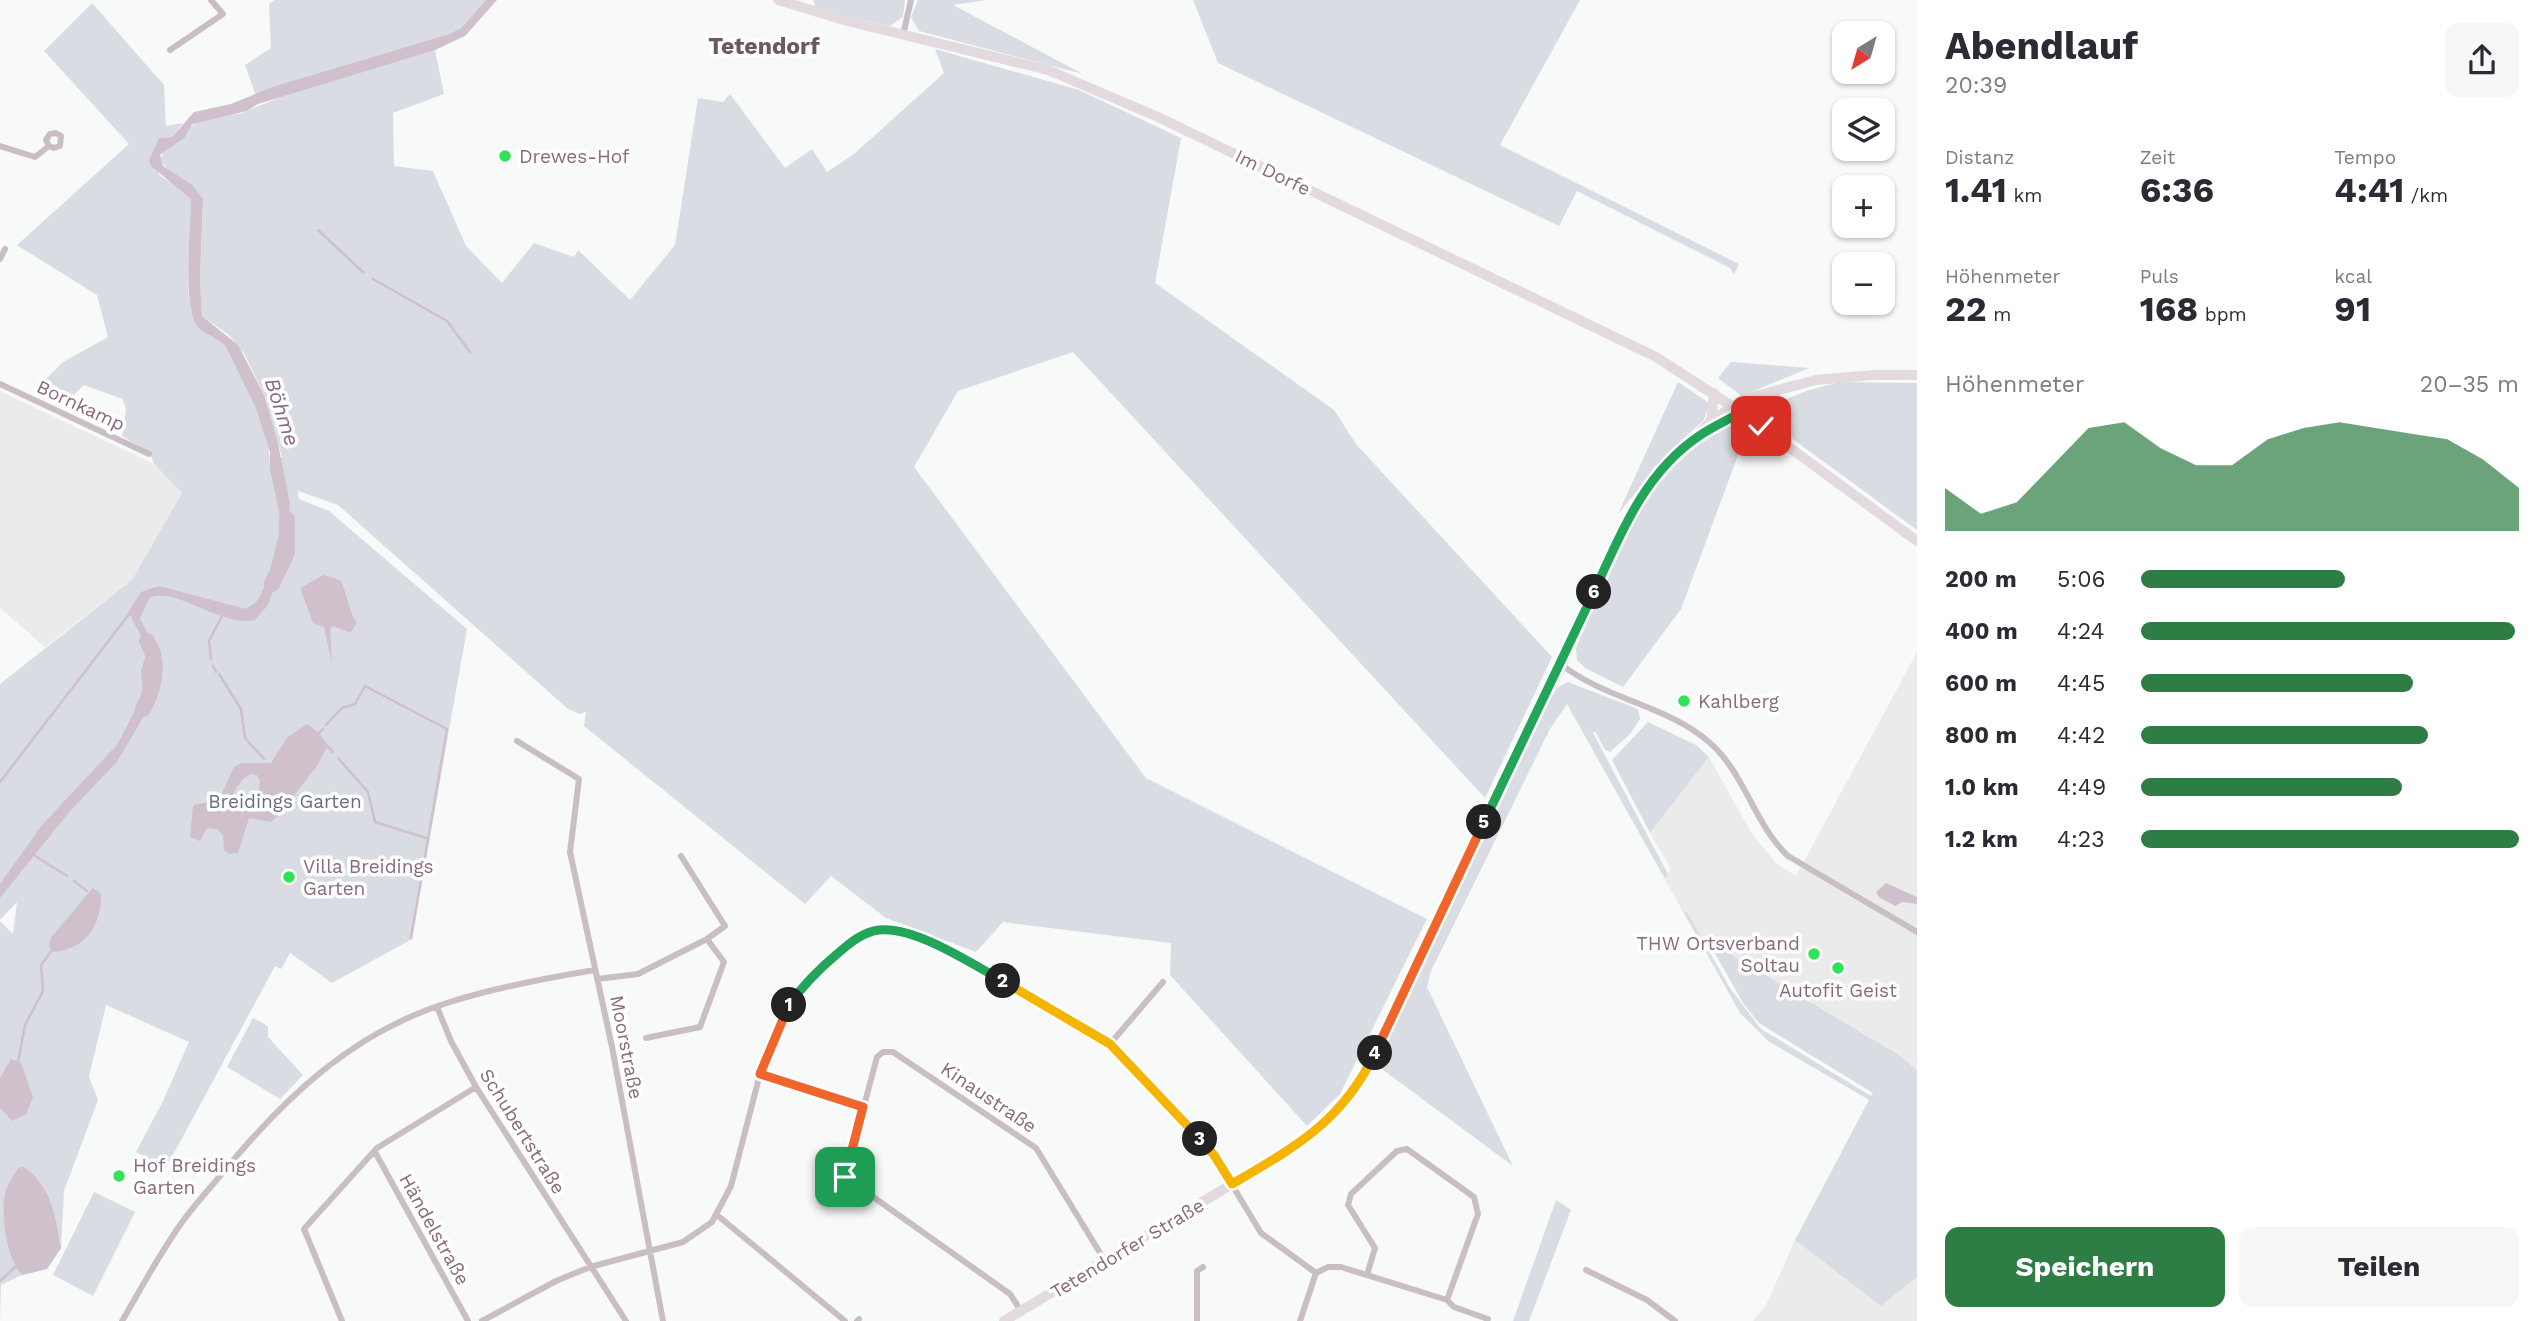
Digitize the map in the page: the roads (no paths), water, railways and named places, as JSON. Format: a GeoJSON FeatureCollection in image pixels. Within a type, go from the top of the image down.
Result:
{"type":"FeatureCollection","features":[{"type":"Feature","properties":{"kind":"street"},"geometry":{"type":"LineString","coordinates":[[170,50],[223,14],[211,0]]}},
{"type":"Feature","properties":{"kind":"street","name":"Im Dorfe"},"geometry":{"type":"LineString","coordinates":[[778,0],[825,16],[1025,63],[1083,83],[1636,347],[1714,393],[1917,541]]}},
{"type":"Feature","properties":{"kind":"street"},"geometry":{"type":"LineString","coordinates":[[903,35],[911,0]]}},
{"type":"Feature","properties":{"kind":"street"},"geometry":{"type":"LineString","coordinates":[[0,146],[32,158],[49,146]]}},
{"type":"Feature","properties":{"kind":"street"},"geometry":{"type":"LineString","coordinates":[[0,259],[5,249]]}},
{"type":"Feature","properties":{"kind":"street","name":"Tetendorfer Straße"},"geometry":{"type":"LineString","coordinates":[[1004,1321],[1312,1135],[1335,1115],[1354,1091],[1562,665],[1638,500],[1657,476],[1711,421],[1731,405],[1761,393],[1844,376],[1917,375]]}},
{"type":"Feature","properties":{"kind":"street","name":"Bornkamp"},"geometry":{"type":"LineString","coordinates":[[0,384],[149,454]]}},
{"type":"Feature","properties":{"kind":"street","name":"Tetendorfer Straße"},"geometry":{"type":"LineString","coordinates":[[1700,435],[1765,401],[1777,391]]}},
{"type":"Feature","properties":{"kind":"street"},"geometry":{"type":"LineString","coordinates":[[1711,421],[1714,393]]}},
{"type":"Feature","properties":{"kind":"street"},"geometry":{"type":"LineString","coordinates":[[1761,426],[1765,401]]}},
{"type":"Feature","properties":{"kind":"street"},"geometry":{"type":"LineString","coordinates":[[1562,665],[1704,738],[1728,764],[1771,840],[1788,856],[1917,932]]}},
{"type":"Feature","properties":{"kind":"street","name":"Moorstraße"},"geometry":{"type":"LineString","coordinates":[[517,741],[579,779],[570,852],[663,1321]]}},
{"type":"Feature","properties":{"kind":"street"},"geometry":{"type":"LineString","coordinates":[[597,979],[638,974],[660,966],[725,926],[681,856]]}},
{"type":"Feature","properties":{"kind":"street"},"geometry":{"type":"LineString","coordinates":[[482,1321],[556,1281],[590,1268],[691,1239],[717,1215],[731,1186],[760,1074],[786,1010],[818,970],[850,943],[869,932],[888,930],[908,935],[961,958],[1046,1004],[1110,1044],[1214,1155],[1266,1237],[1316,1273]]}},
{"type":"Feature","properties":{"kind":"street"},"geometry":{"type":"LineString","coordinates":[[646,1038],[700,1027],[723,962],[707,939]]}},
{"type":"Feature","properties":{"kind":"street"},"geometry":{"type":"LineString","coordinates":[[122,1321],[174,1233],[289,1096],[382,1032],[437,1007],[535,980],[595,970]]}},
{"type":"Feature","properties":{"kind":"street"},"geometry":{"type":"LineString","coordinates":[[1110,1044],[1163,982]]}},
{"type":"Feature","properties":{"kind":"street","name":"Schubertstraße"},"geometry":{"type":"LineString","coordinates":[[437,1007],[451,1041],[476,1087],[626,1321]]}},
{"type":"Feature","properties":{"kind":"street","name":"Kinaustraße"},"geometry":{"type":"LineString","coordinates":[[863,1107],[877,1057],[883,1052],[893,1052],[1036,1148],[1105,1261]]}},
{"type":"Feature","properties":{"kind":"street"},"geometry":{"type":"LineString","coordinates":[[760,1074],[863,1107],[846,1169],[849,1182],[1006,1291],[1021,1311]]}},
{"type":"Feature","properties":{"kind":"street"},"geometry":{"type":"LineString","coordinates":[[342,1321],[304,1229],[377,1147],[476,1087]]}},
{"type":"Feature","properties":{"kind":"street"},"geometry":{"type":"LineString","coordinates":[[1367,1275],[1375,1248],[1351,1211],[1349,1199],[1397,1151],[1407,1149],[1474,1197],[1478,1204],[1478,1214],[1447,1300]]}},
{"type":"Feature","properties":{"kind":"street","name":"Händelstraße"},"geometry":{"type":"LineString","coordinates":[[375,1152],[468,1321]]}},
{"type":"Feature","properties":{"kind":"street"},"geometry":{"type":"LineString","coordinates":[[717,1215],[845,1321]]}},
{"type":"Feature","properties":{"kind":"street"},"geometry":{"type":"LineString","coordinates":[[1316,1273],[1335,1266],[1447,1300],[1454,1307],[1488,1319]]}},
{"type":"Feature","properties":{"kind":"street"},"geometry":{"type":"LineString","coordinates":[[1197,1321],[1197,1271],[1203,1267]]}},
{"type":"Feature","properties":{"kind":"street"},"geometry":{"type":"LineString","coordinates":[[1586,1270],[1647,1300],[1675,1321]]}},
{"type":"Feature","properties":{"kind":"street"},"geometry":{"type":"LineString","coordinates":[[1300,1321],[1316,1273]]}},
{"type":"Feature","properties":{"kind":"waterway"},"geometry":{"type":"LineString","coordinates":[[318,230],[363,272]]}},
{"type":"Feature","properties":{"kind":"waterway"},"geometry":{"type":"LineString","coordinates":[[373,279],[447,321],[470,352]]}},
{"type":"Feature","properties":{"kind":"waterway","name":"Böhme"},"geometry":{"type":"LineString","coordinates":[[272,584],[287,552],[287,519]]}},
{"type":"Feature","properties":{"kind":"waterway"},"geometry":{"type":"LineString","coordinates":[[0,782],[130,613]]}},
{"type":"Feature","properties":{"kind":"waterway"},"geometry":{"type":"LineString","coordinates":[[211,659],[209,641],[222,616]]}},
{"type":"Feature","properties":{"kind":"waterway","name":"Böhme"},"geometry":{"type":"LineString","coordinates":[[143,709],[150,693],[155,667],[147,641]]}},
{"type":"Feature","properties":{"kind":"waterway"},"geometry":{"type":"LineString","coordinates":[[213,666],[216,672]]}},
{"type":"Feature","properties":{"kind":"waterway"},"geometry":{"type":"LineString","coordinates":[[219,674],[241,709],[245,738],[264,759]]}},
{"type":"Feature","properties":{"kind":"waterway"},"geometry":{"type":"LineString","coordinates":[[326,725],[342,708],[355,704],[365,686],[447,729],[411,938]]}},
{"type":"Feature","properties":{"kind":"waterway"},"geometry":{"type":"LineString","coordinates":[[319,733],[323,729]]}},
{"type":"Feature","properties":{"kind":"waterway"},"geometry":{"type":"LineString","coordinates":[[327,746],[333,752]]}},
{"type":"Feature","properties":{"kind":"waterway"},"geometry":{"type":"LineString","coordinates":[[338,758],[368,792],[375,822],[426,838]]}},
{"type":"Feature","properties":{"kind":"waterway"},"geometry":{"type":"LineString","coordinates":[[32,854],[67,876]]}},
{"type":"Feature","properties":{"kind":"waterway"},"geometry":{"type":"LineString","coordinates":[[74,881],[87,891]]}},
{"type":"Feature","properties":{"kind":"waterway"},"geometry":{"type":"LineString","coordinates":[[18,1062],[25,1025],[43,991],[41,965],[52,950]]}},
{"type":"Feature","properties":{"kind":"waterway"},"geometry":{"type":"LineString","coordinates":[[0,1281],[15,1267]]}},
{"type":"Feature","properties":{"kind":"place","name":"Drewes-Hof"},"geometry":{"type":"Point","coordinates":[505,156]}},
{"type":"Feature","properties":{"kind":"place","name":"Kahlberg"},"geometry":{"type":"Point","coordinates":[1684,701]}},
{"type":"Feature","properties":{"kind":"place","name":"Villa Breidings Garten"},"geometry":{"type":"Point","coordinates":[289,877]}},
{"type":"Feature","properties":{"kind":"place","name":"THW Ortsverband Soltau"},"geometry":{"type":"Point","coordinates":[1814,954]}},
{"type":"Feature","properties":{"kind":"place","name":"Autofit Geist"},"geometry":{"type":"Point","coordinates":[1838,968]}},
{"type":"Feature","properties":{"kind":"place","name":"Hof Breidings Garten"},"geometry":{"type":"Point","coordinates":[119,1176]}},
{"type":"Feature","properties":{"kind":"district","name":"Tetendorf"},"geometry":{"type":"Point","coordinates":[764,46]}},
{"type":"Feature","properties":{"kind":"park label","name":"Breidings Garten"},"geometry":{"type":"Point","coordinates":[285,801]}}]}
